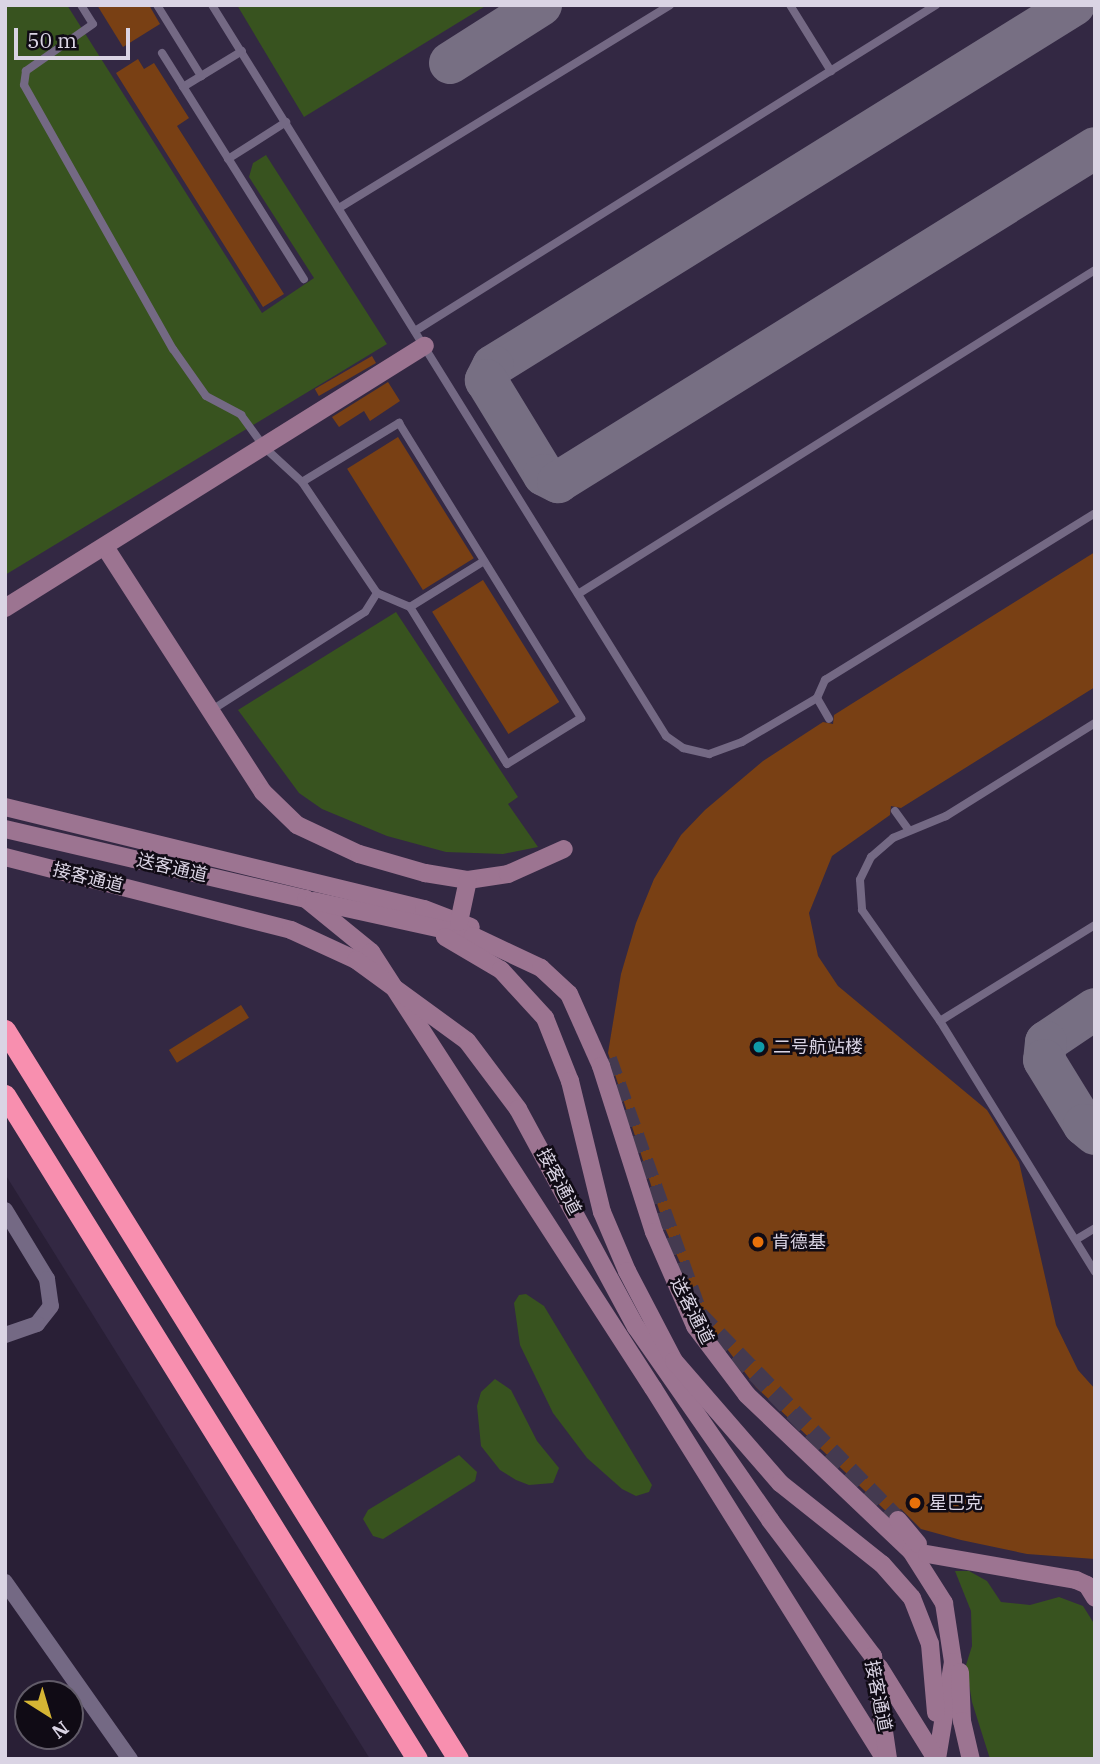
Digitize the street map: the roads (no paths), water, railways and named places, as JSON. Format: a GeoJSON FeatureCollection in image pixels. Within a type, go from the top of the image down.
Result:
{"type":"FeatureCollection","features":[{"type":"Feature","properties":{"kind":"highway"},"geometry":{"type":"LineString","coordinates":[[5,1030],[458,1759]]}},
{"type":"Feature","properties":{"kind":"highway"},"geometry":{"type":"LineString","coordinates":[[5,1095],[417,1759]]}},
{"type":"Feature","properties":{"kind":"main road"},"geometry":{"type":"LineString","coordinates":[[5,608],[264,447],[420,338]]}},
{"type":"Feature","properties":{"kind":"main road"},"geometry":{"type":"LineString","coordinates":[[104,547],[263,792],[297,825],[359,854],[425,873],[468,880],[508,874],[564,849]]}},
{"type":"Feature","properties":{"kind":"main road"},"geometry":{"type":"LineString","coordinates":[[5,807],[459,922],[533,954],[556,970],[584,1003],[608,1059]]}},
{"type":"Feature","properties":{"kind":"main road","name":"送客通道"},"geometry":{"type":"LineString","coordinates":[[5,829],[423,926],[508,949],[553,976],[575,1002],[601,1066],[654,1232],[695,1326],[747,1395],[911,1551],[944,1602],[953,1662],[936,1759]]}},
{"type":"Feature","properties":{"kind":"main road","name":"接客通道"},"geometry":{"type":"LineString","coordinates":[[5,857],[291,930],[356,961],[467,1041],[518,1109],[636,1327],[770,1520],[873,1656],[886,1759]]}},
{"type":"Feature","properties":{"kind":"main road"},"geometry":{"type":"LineString","coordinates":[[459,922],[468,880]]}},
{"type":"Feature","properties":{"kind":"main road","name":"送客通道"},"geometry":{"type":"LineString","coordinates":[[306,899],[350,931],[381,963],[886,1759]]}},
{"type":"Feature","properties":{"kind":"main road","name":"送客通道"},"geometry":{"type":"LineString","coordinates":[[423,926],[487,960],[545,1017],[570,1081],[602,1212],[674,1361],[780,1483],[882,1564],[912,1598],[930,1644],[936,1688],[936,1759]]}},
{"type":"Feature","properties":{"kind":"main road"},"geometry":{"type":"LineString","coordinates":[[898,1520],[944,1579],[956,1611],[962,1721],[971,1759]]}},
{"type":"Feature","properties":{"kind":"main road"},"geometry":{"type":"LineString","coordinates":[[927,1554],[1076,1580],[1086,1584],[1095,1598]]}},
{"type":"Feature","properties":{"kind":"main road"},"geometry":{"type":"LineString","coordinates":[[873,1656],[936,1759]]}},
{"type":"Feature","properties":{"kind":"street"},"geometry":{"type":"LineString","coordinates":[[5,1210],[47,1279],[51,1306],[37,1324],[5,1335]]}},
{"type":"Feature","properties":{"kind":"street"},"geometry":{"type":"LineString","coordinates":[[5,1582],[130,1759]]}},
{"type":"Feature","properties":{"kind":"lane"},"geometry":{"type":"LineString","coordinates":[[81,5],[93,24],[26,71],[24,85],[173,349],[206,396],[241,415],[264,447],[302,482],[377,593],[410,607],[507,764],[581,718],[399,423],[302,482]]}},
{"type":"Feature","properties":{"kind":"lane"},"geometry":{"type":"LineString","coordinates":[[158,5],[201,76]]}},
{"type":"Feature","properties":{"kind":"lane"},"geometry":{"type":"LineString","coordinates":[[212,5],[666,737],[683,748],[709,754],[727,749],[817,698],[825,680],[1095,513]]}},
{"type":"Feature","properties":{"kind":"lane"},"geometry":{"type":"LineString","coordinates":[[339,208],[670,5]]}},
{"type":"Feature","properties":{"kind":"lane"},"geometry":{"type":"LineString","coordinates":[[790,5],[831,71]]}},
{"type":"Feature","properties":{"kind":"lane"},"geometry":{"type":"LineString","coordinates":[[420,338],[936,5]]}},
{"type":"Feature","properties":{"kind":"lane"},"geometry":{"type":"LineString","coordinates":[[183,87],[242,51]]}},
{"type":"Feature","properties":{"kind":"lane"},"geometry":{"type":"LineString","coordinates":[[162,52],[304,279]]}},
{"type":"Feature","properties":{"kind":"lane"},"geometry":{"type":"LineString","coordinates":[[228,159],[286,122]]}},
{"type":"Feature","properties":{"kind":"lane"},"geometry":{"type":"LineString","coordinates":[[578,594],[1095,270]]}},
{"type":"Feature","properties":{"kind":"lane"},"geometry":{"type":"LineString","coordinates":[[410,607],[484,561]]}},
{"type":"Feature","properties":{"kind":"lane"},"geometry":{"type":"LineString","coordinates":[[209,712],[365,612],[377,593]]}},
{"type":"Feature","properties":{"kind":"lane"},"geometry":{"type":"LineString","coordinates":[[817,698],[830,719]]}},
{"type":"Feature","properties":{"kind":"lane"},"geometry":{"type":"LineString","coordinates":[[1095,723],[946,816],[908,829],[871,857],[860,880],[862,910],[940,1021],[1095,1272]]}},
{"type":"Feature","properties":{"kind":"lane"},"geometry":{"type":"LineString","coordinates":[[895,811],[908,829]]}},
{"type":"Feature","properties":{"kind":"lane"},"geometry":{"type":"LineString","coordinates":[[940,1021],[1095,925]]}},
{"type":"Feature","properties":{"kind":"lane"},"geometry":{"type":"LineString","coordinates":[[1077,1239],[1095,1228]]}},
{"type":"Feature","properties":{"kind":"tunnel"},"geometry":{"type":"LineString","coordinates":[[608,1059],[699,1315],[898,1520]]}},
{"type":"Feature","properties":{"kind":"place","name":"二号航站楼"},"geometry":{"type":"Point","coordinates":[759,1047]}},
{"type":"Feature","properties":{"kind":"place","name":"肯德基"},"geometry":{"type":"Point","coordinates":[758,1242]}},
{"type":"Feature","properties":{"kind":"place","name":"星巴克"},"geometry":{"type":"Point","coordinates":[915,1503]}}]}
